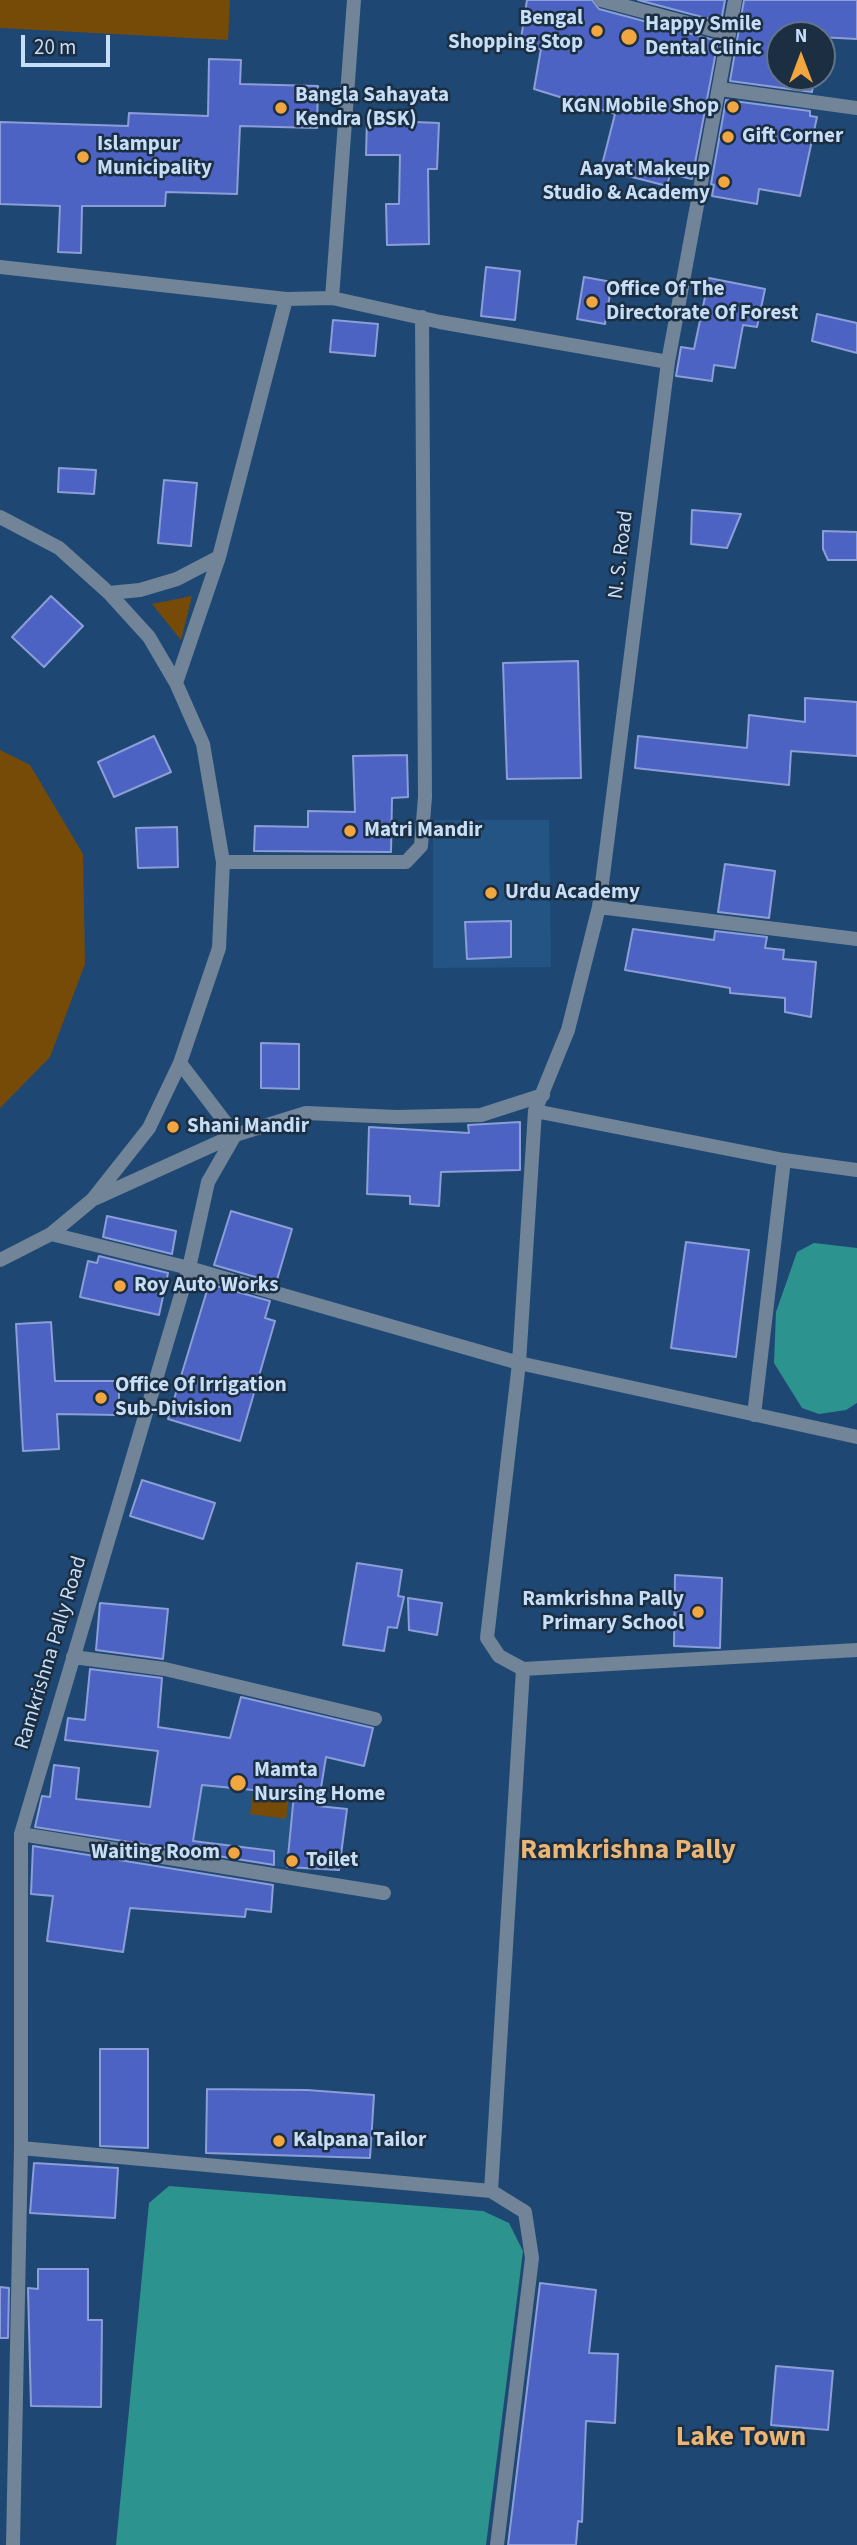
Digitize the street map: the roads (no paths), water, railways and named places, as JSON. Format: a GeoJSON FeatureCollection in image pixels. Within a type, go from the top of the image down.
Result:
{"type":"FeatureCollection","features":[{"type":"Feature","properties":{"kind":"street"},"geometry":{"type":"LineString","coordinates":[[332,298],[354,0]]}},
{"type":"Feature","properties":{"kind":"street"},"geometry":{"type":"LineString","coordinates":[[601,0],[729,34]]}},
{"type":"Feature","properties":{"kind":"street","name":"N. S. Road"},"geometry":{"type":"LineString","coordinates":[[535,1111],[568,1030],[598,907],[668,362],[735,0]]}},
{"type":"Feature","properties":{"kind":"street"},"geometry":{"type":"LineString","coordinates":[[720,89],[857,108]]}},
{"type":"Feature","properties":{"kind":"street"},"geometry":{"type":"LineString","coordinates":[[0,267],[286,299],[332,298],[668,362]]}},
{"type":"Feature","properties":{"kind":"street"},"geometry":{"type":"LineString","coordinates":[[176,683],[219,557],[286,299]]}},
{"type":"Feature","properties":{"kind":"street"},"geometry":{"type":"LineString","coordinates":[[223,862],[406,862],[421,846],[425,797],[422,317]]}},
{"type":"Feature","properties":{"kind":"street"},"geometry":{"type":"LineString","coordinates":[[0,517],[59,548],[109,593],[149,637],[176,683],[203,744],[223,862],[219,948],[180,1063],[149,1128],[92,1200],[51,1234],[0,1260]]}},
{"type":"Feature","properties":{"kind":"street"},"geometry":{"type":"LineString","coordinates":[[109,593],[140,590],[177,579],[219,557]]}},
{"type":"Feature","properties":{"kind":"street"},"geometry":{"type":"LineString","coordinates":[[598,907],[857,939]]}},
{"type":"Feature","properties":{"kind":"street"},"geometry":{"type":"LineString","coordinates":[[180,1063],[235,1135]]}},
{"type":"Feature","properties":{"kind":"street"},"geometry":{"type":"LineString","coordinates":[[92,1200],[235,1135],[306,1113],[481,1115],[543,1095]]}},
{"type":"Feature","properties":{"kind":"street"},"geometry":{"type":"LineString","coordinates":[[857,1170],[784,1160],[535,1111],[519,1363],[487,1637],[499,1656],[523,1670],[857,1650]]}},
{"type":"Feature","properties":{"kind":"street","name":"Ramkrishna Pally Road"},"geometry":{"type":"LineString","coordinates":[[13,2545],[21,2148],[20,1834],[189,1268],[208,1182],[235,1135]]}},
{"type":"Feature","properties":{"kind":"street"},"geometry":{"type":"LineString","coordinates":[[754,1415],[784,1160]]}},
{"type":"Feature","properties":{"kind":"street"},"geometry":{"type":"LineString","coordinates":[[51,1234],[189,1268],[519,1363],[857,1437]]}},
{"type":"Feature","properties":{"kind":"street"},"geometry":{"type":"LineString","coordinates":[[73,1657],[165,1670],[375,1719]]}},
{"type":"Feature","properties":{"kind":"street"},"geometry":{"type":"LineString","coordinates":[[491,2191],[523,1670]]}},
{"type":"Feature","properties":{"kind":"street"},"geometry":{"type":"LineString","coordinates":[[20,1834],[384,1893]]}},
{"type":"Feature","properties":{"kind":"street"},"geometry":{"type":"LineString","coordinates":[[21,2148],[491,2191],[525,2212],[532,2258],[497,2545]]}},
{"type":"Feature","properties":{"kind":"place","name":"Bengal Shopping Stop"},"geometry":{"type":"Point","coordinates":[597,31]}},
{"type":"Feature","properties":{"kind":"place","name":"Happy Smile Dental Clinic"},"geometry":{"type":"Point","coordinates":[629,37]}},
{"type":"Feature","properties":{"kind":"place","name":"KGN Mobile Shop"},"geometry":{"type":"Point","coordinates":[733,107]}},
{"type":"Feature","properties":{"kind":"place","name":"Bangla Sahayata Kendra (BSK)"},"geometry":{"type":"Point","coordinates":[281,108]}},
{"type":"Feature","properties":{"kind":"place","name":"Gift Corner"},"geometry":{"type":"Point","coordinates":[728,137]}},
{"type":"Feature","properties":{"kind":"place","name":"Islampur Municipality"},"geometry":{"type":"Point","coordinates":[83,157]}},
{"type":"Feature","properties":{"kind":"place","name":"Aayat Makeup Studio & Academy"},"geometry":{"type":"Point","coordinates":[724,182]}},
{"type":"Feature","properties":{"kind":"place","name":"Office Of The Directorate Of Forest"},"geometry":{"type":"Point","coordinates":[592,302]}},
{"type":"Feature","properties":{"kind":"place","name":"Matri Mandir"},"geometry":{"type":"Point","coordinates":[350,831]}},
{"type":"Feature","properties":{"kind":"place","name":"Urdu Academy"},"geometry":{"type":"Point","coordinates":[491,893]}},
{"type":"Feature","properties":{"kind":"place","name":"Shani Mandir"},"geometry":{"type":"Point","coordinates":[173,1127]}},
{"type":"Feature","properties":{"kind":"place","name":"Roy Auto Works"},"geometry":{"type":"Point","coordinates":[120,1286]}},
{"type":"Feature","properties":{"kind":"place","name":"Office Of Irrigation Sub-Division"},"geometry":{"type":"Point","coordinates":[101,1398]}},
{"type":"Feature","properties":{"kind":"place","name":"Ramkrishna Pally Primary School"},"geometry":{"type":"Point","coordinates":[698,1612]}},
{"type":"Feature","properties":{"kind":"place","name":"Mamta Nursing Home"},"geometry":{"type":"Point","coordinates":[238,1783]}},
{"type":"Feature","properties":{"kind":"place","name":"Waiting Room"},"geometry":{"type":"Point","coordinates":[234,1853]}},
{"type":"Feature","properties":{"kind":"place","name":"Toilet"},"geometry":{"type":"Point","coordinates":[292,1861]}},
{"type":"Feature","properties":{"kind":"place","name":"Kalpana Tailor"},"geometry":{"type":"Point","coordinates":[279,2141]}},
{"type":"Feature","properties":{"kind":"district","name":"Ramkrishna Pally"},"geometry":{"type":"Point","coordinates":[628,1852]}},
{"type":"Feature","properties":{"kind":"district","name":"Lake Town"},"geometry":{"type":"Point","coordinates":[741,2439]}}]}
